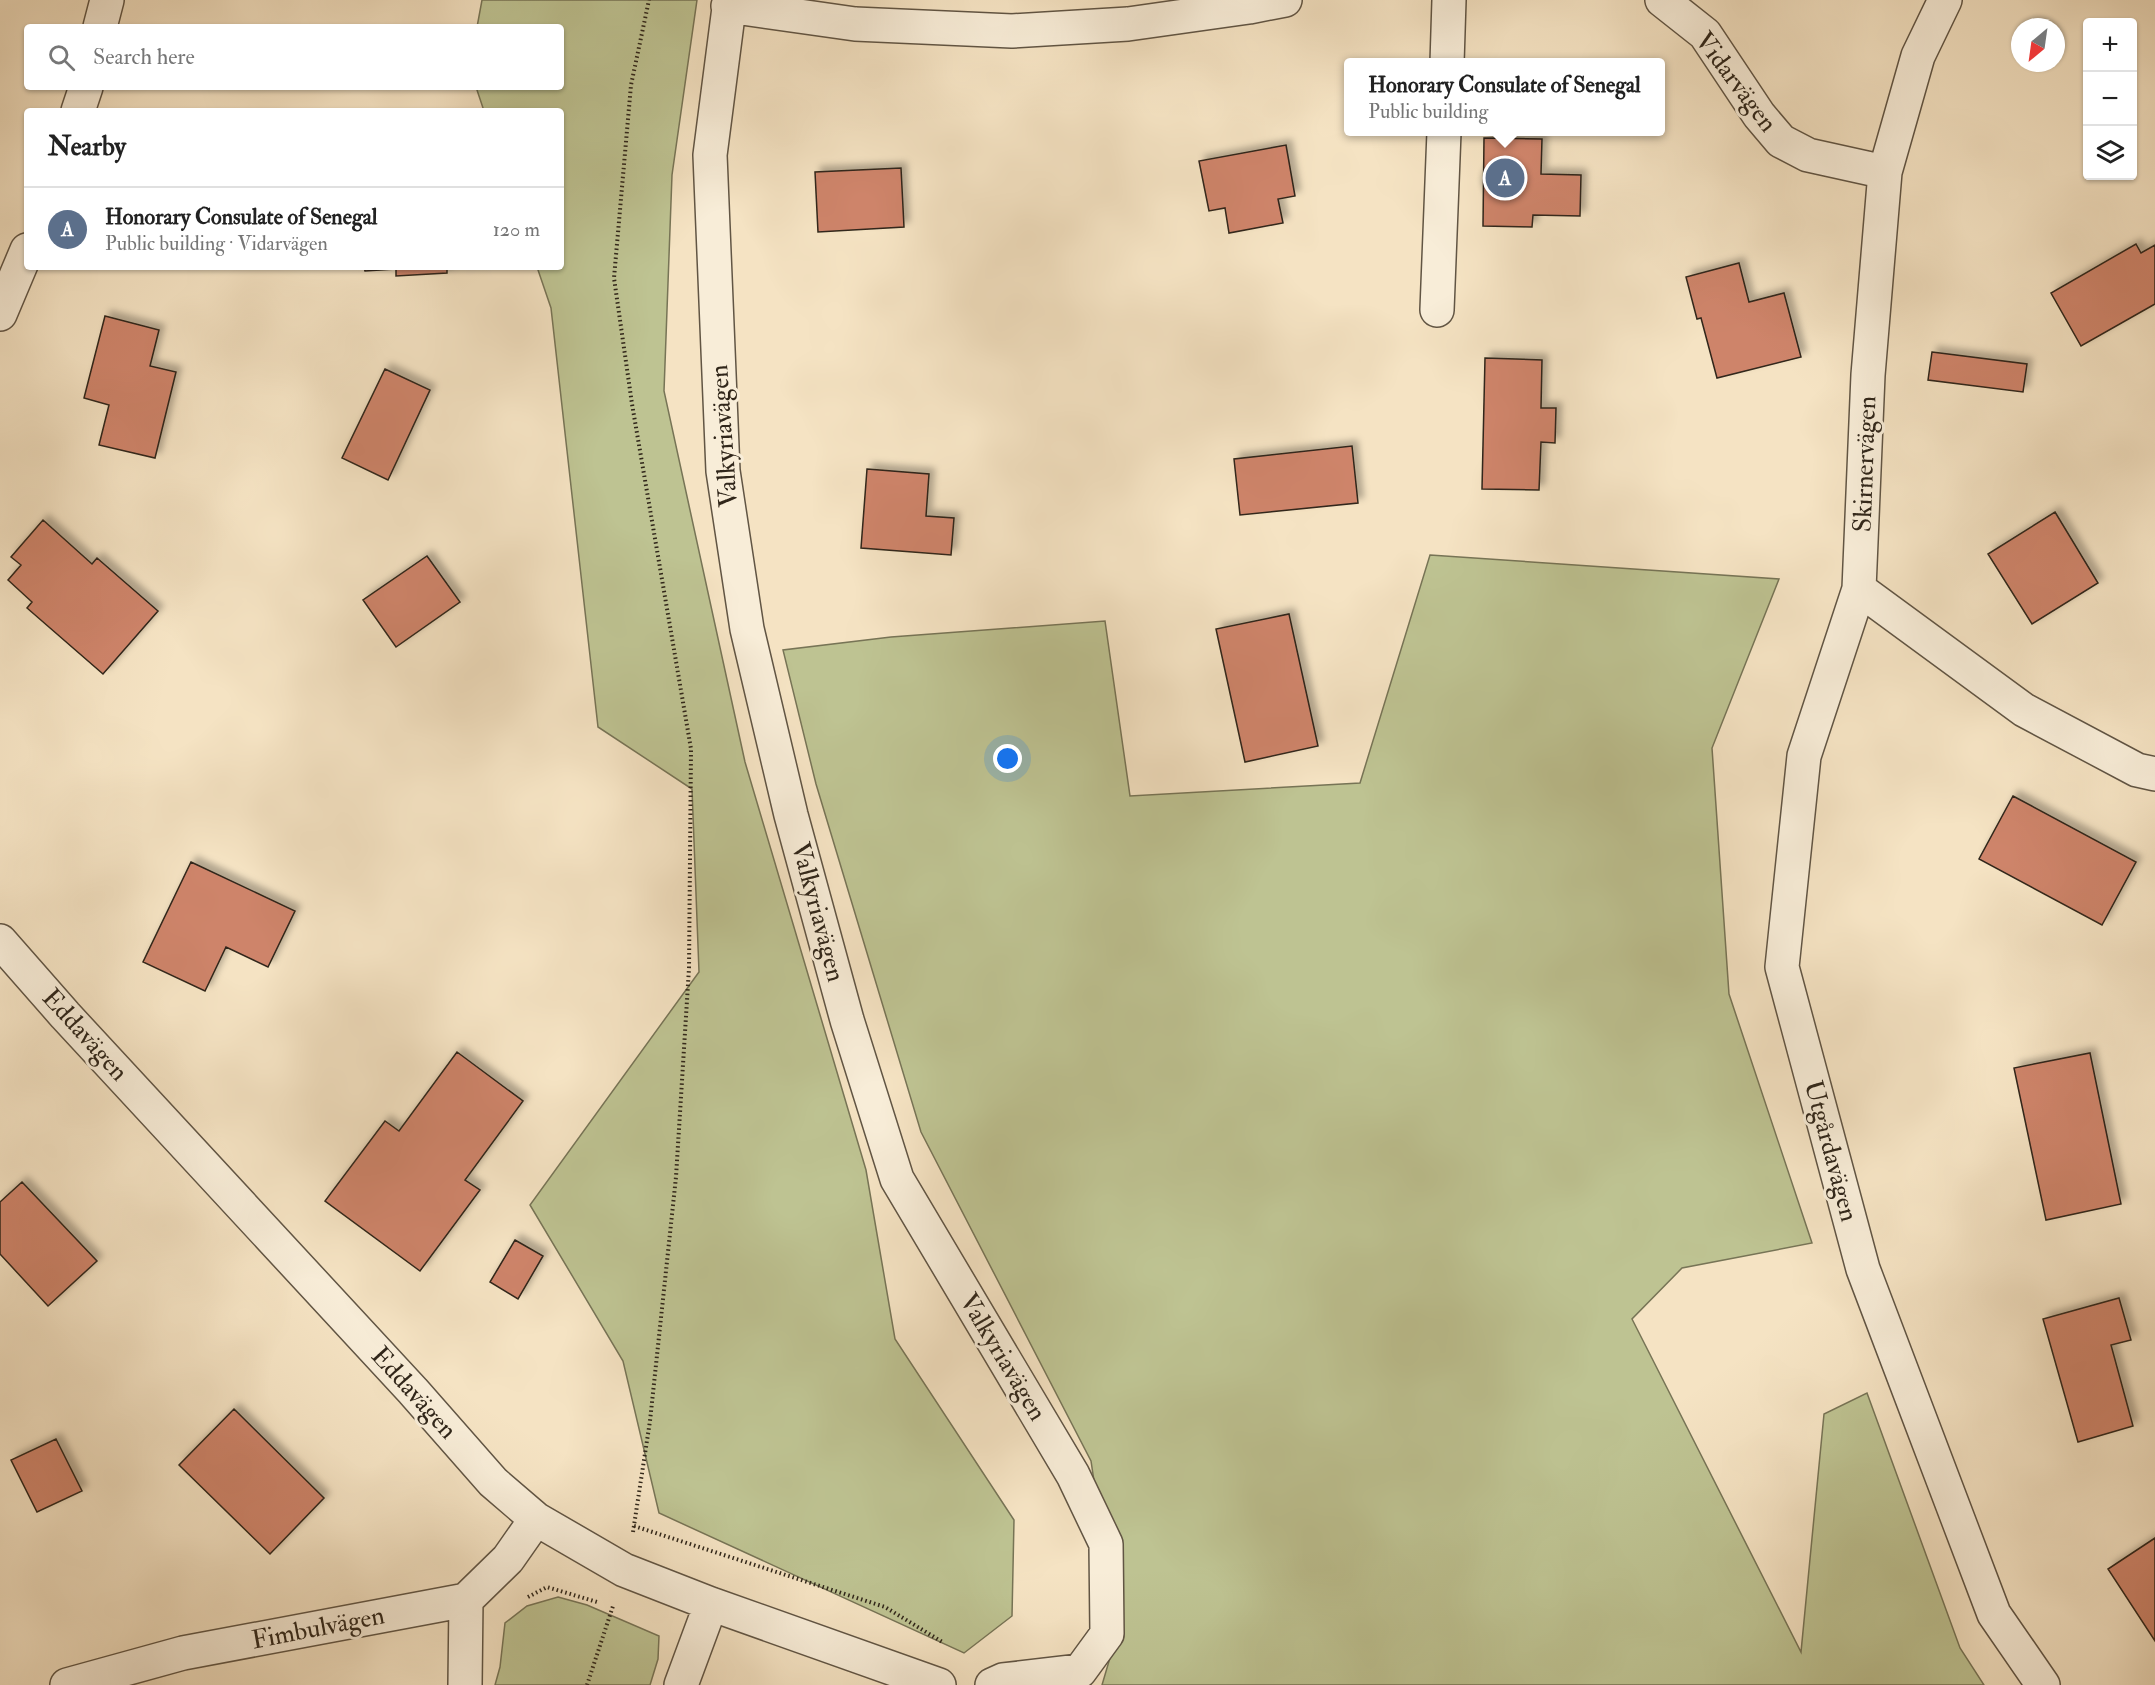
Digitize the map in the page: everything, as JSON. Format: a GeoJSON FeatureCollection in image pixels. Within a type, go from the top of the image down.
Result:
{"type":"FeatureCollection","features":[{"type":"Feature","properties":{"kind":"street"},"geometry":{"type":"LineString","coordinates":[[101,24],[107,0]]}},
{"type":"Feature","properties":{"kind":"street"},"geometry":{"type":"LineString","coordinates":[[729,3],[855,24],[1012,31],[1128,24],[1285,0]]}},
{"type":"Feature","properties":{"kind":"street"},"geometry":{"type":"LineString","coordinates":[[1447,58],[1449,0]]}},
{"type":"Feature","properties":{"kind":"street","name":"Vidarvägen"},"geometry":{"type":"LineString","coordinates":[[1662,0],[1705,34],[1759,115],[1781,141],[1809,155],[1885,172]]}},
{"type":"Feature","properties":{"kind":"street","name":"Skirnervägen"},"geometry":{"type":"LineString","coordinates":[[1859,590],[1868,375],[1885,172],[1918,56],[1945,0]]}},
{"type":"Feature","properties":{"kind":"street","name":"Valkyriavägen"},"geometry":{"type":"LineString","coordinates":[[729,3],[710,155],[723,471],[747,628],[791,815],[846,1020],[897,1179],[1073,1475],[1106,1544],[1107,1634],[1080,1671],[1003,1680],[992,1685]]}},
{"type":"Feature","properties":{"kind":"street"},"geometry":{"type":"LineString","coordinates":[[79,108],[85,90]]}},
{"type":"Feature","properties":{"kind":"street"},"geometry":{"type":"LineString","coordinates":[[1437,310],[1444,136]]}},
{"type":"Feature","properties":{"kind":"street"},"geometry":{"type":"LineString","coordinates":[[0,314],[24,257]]}},
{"type":"Feature","properties":{"kind":"street"},"geometry":{"type":"LineString","coordinates":[[1859,590],[2024,710],[2137,770],[2155,774]]}},
{"type":"Feature","properties":{"kind":"street","name":"Utgårdavägen"},"geometry":{"type":"LineString","coordinates":[[1859,590],[1804,756],[1782,967],[1863,1269],[1994,1614],[2043,1685]]}},
{"type":"Feature","properties":{"kind":"street","name":"Eddavägen"},"geometry":{"type":"LineString","coordinates":[[0,940],[65,1015],[413,1391],[493,1482],[536,1519],[624,1570],[711,1604],[939,1685]]}},
{"type":"Feature","properties":{"kind":"street"},"geometry":{"type":"LineString","coordinates":[[465,1685],[466,1600],[508,1558],[536,1519]]}},
{"type":"Feature","properties":{"kind":"street","name":"Fimbulvägen"},"geometry":{"type":"LineString","coordinates":[[67,1685],[183,1653],[466,1600]]}},
{"type":"Feature","properties":{"kind":"street"},"geometry":{"type":"LineString","coordinates":[[681,1685],[711,1604]]}},
{"type":"Feature","properties":{"kind":"path"},"geometry":{"type":"LineString","coordinates":[[649,0],[631,85],[614,278],[632,404],[691,749],[689,968],[676,1177],[650,1421],[634,1526],[885,1607],[944,1644]]}},
{"type":"Feature","properties":{"kind":"path"},"geometry":{"type":"LineString","coordinates":[[587,1685],[624,1570]]}},
{"type":"Feature","properties":{"kind":"path"},"geometry":{"type":"LineString","coordinates":[[520,1601],[547,1587],[601,1603]]}},
{"type":"Feature","properties":{"kind":"green space"},"geometry":{"type":"Polygon","coordinates":[[[482,0],[697,0],[672,175],[664,391],[745,762],[866,1170],[895,1339],[1014,1520],[1012,1616],[964,1653],[659,1513],[623,1361],[530,1205],[699,972],[692,789],[598,727],[551,308],[538,270],[564,270],[564,108],[483,108],[477,90],[564,90],[564,24],[478,24],[482,0]]]}},
{"type":"Feature","properties":{"kind":"green space"},"geometry":{"type":"Polygon","coordinates":[[[1430,555],[1779,579],[1712,748],[1729,994],[1812,1243],[1682,1268],[1632,1319],[1801,1652],[1824,1414],[1867,1393],[1960,1648],[1984,1685],[1102,1685],[1117,1634],[1091,1461],[921,1132],[816,784],[783,650],[891,637],[1105,621],[1130,796],[1360,783],[1430,555]]]}},
{"type":"Feature","properties":{"kind":"green space"},"geometry":{"type":"Polygon","coordinates":[[[558,1597],[587,1605],[659,1636],[658,1659],[650,1685],[495,1685],[500,1667],[505,1623],[527,1606],[558,1597]]]}},
{"type":"Feature","properties":{"kind":"building"},"geometry":{"type":"Polygon","coordinates":[[[1484,138],[1542,139],[1541,174],[1581,175],[1580,216],[1533,215],[1532,227],[1483,226],[1484,138]]]}},
{"type":"Feature","properties":{"kind":"building"},"geometry":{"type":"Polygon","coordinates":[[[1286,145],[1295,196],[1278,199],[1283,223],[1229,233],[1225,208],[1209,211],[1199,161],[1286,145]]]}},
{"type":"Feature","properties":{"kind":"building"},"geometry":{"type":"Polygon","coordinates":[[[901,168],[904,227],[818,232],[815,172],[901,168]]]}},
{"type":"Feature","properties":{"kind":"building"},"geometry":{"type":"Polygon","coordinates":[[[2136,244],[2141,253],[2155,245],[2155,304],[2081,346],[2051,293],[2136,244]]]}},
{"type":"Feature","properties":{"kind":"building"},"geometry":{"type":"Polygon","coordinates":[[[1739,263],[1749,302],[1784,293],[1801,357],[1717,378],[1701,318],[1697,319],[1686,277],[1739,263]]]}},
{"type":"Feature","properties":{"kind":"building"},"geometry":{"type":"Polygon","coordinates":[[[396,270],[447,270],[447,273],[396,276],[396,270]]]}},
{"type":"Feature","properties":{"kind":"building"},"geometry":{"type":"Polygon","coordinates":[[[105,316],[159,330],[150,366],[176,372],[155,458],[99,445],[109,405],[84,398],[105,316]]]}},
{"type":"Feature","properties":{"kind":"building"},"geometry":{"type":"Polygon","coordinates":[[[1932,352],[2027,364],[2023,392],[1928,380],[1932,352]]]}},
{"type":"Feature","properties":{"kind":"building"},"geometry":{"type":"Polygon","coordinates":[[[1485,358],[1542,360],[1541,408],[1556,408],[1555,443],[1541,442],[1539,490],[1482,489],[1485,358]]]}},
{"type":"Feature","properties":{"kind":"building"},"geometry":{"type":"Polygon","coordinates":[[[385,369],[430,390],[388,480],[342,458],[385,369]]]}},
{"type":"Feature","properties":{"kind":"building"},"geometry":{"type":"Polygon","coordinates":[[[1352,446],[1358,503],[1240,515],[1234,459],[1352,446]]]}},
{"type":"Feature","properties":{"kind":"building"},"geometry":{"type":"Polygon","coordinates":[[[867,469],[929,474],[926,516],[954,518],[951,555],[861,548],[867,469]]]}},
{"type":"Feature","properties":{"kind":"building"},"geometry":{"type":"Polygon","coordinates":[[[2055,512],[2098,583],[2032,624],[1988,554],[2055,512]]]}},
{"type":"Feature","properties":{"kind":"building"},"geometry":{"type":"Polygon","coordinates":[[[43,520],[92,564],[97,558],[158,611],[103,674],[27,608],[32,602],[8,580],[21,565],[11,557],[43,520]]]}},
{"type":"Feature","properties":{"kind":"building"},"geometry":{"type":"Polygon","coordinates":[[[427,556],[460,602],[396,647],[363,600],[427,556]]]}},
{"type":"Feature","properties":{"kind":"building"},"geometry":{"type":"Polygon","coordinates":[[[1289,614],[1318,746],[1245,762],[1216,629],[1289,614]]]}},
{"type":"Feature","properties":{"kind":"building"},"geometry":{"type":"Polygon","coordinates":[[[2013,796],[2136,862],[2102,925],[1979,859],[2013,796]]]}},
{"type":"Feature","properties":{"kind":"building"},"geometry":{"type":"Polygon","coordinates":[[[191,862],[295,911],[268,967],[226,947],[205,991],[143,962],[191,862]]]}},
{"type":"Feature","properties":{"kind":"building"},"geometry":{"type":"Polygon","coordinates":[[[457,1052],[523,1101],[465,1180],[480,1190],[420,1271],[325,1201],[385,1121],[399,1131],[457,1052]]]}},
{"type":"Feature","properties":{"kind":"building"},"geometry":{"type":"Polygon","coordinates":[[[2090,1053],[2121,1204],[2046,1220],[2014,1068],[2090,1053]]]}},
{"type":"Feature","properties":{"kind":"building"},"geometry":{"type":"Polygon","coordinates":[[[22,1182],[97,1261],[48,1306],[0,1254],[0,1202],[22,1182]]]}},
{"type":"Feature","properties":{"kind":"building"},"geometry":{"type":"Polygon","coordinates":[[[515,1240],[543,1256],[518,1299],[490,1282],[515,1240]]]}},
{"type":"Feature","properties":{"kind":"building"},"geometry":{"type":"Polygon","coordinates":[[[2119,1298],[2131,1340],[2111,1345],[2133,1426],[2078,1442],[2043,1319],[2119,1298]]]}},
{"type":"Feature","properties":{"kind":"building"},"geometry":{"type":"Polygon","coordinates":[[[234,1409],[324,1498],[270,1554],[179,1465],[234,1409]]]}},
{"type":"Feature","properties":{"kind":"building"},"geometry":{"type":"Polygon","coordinates":[[[56,1439],[82,1491],[37,1512],[11,1460],[56,1439]]]}},
{"type":"Feature","properties":{"kind":"building"},"geometry":{"type":"Polygon","coordinates":[[[2155,1538],[2155,1641],[2108,1569],[2155,1538]]]}},
{"type":"Feature","properties":{"kind":"place","name":"Honorary Consulate of Senegal"},"geometry":{"type":"Point","coordinates":[1505,178]}}]}
